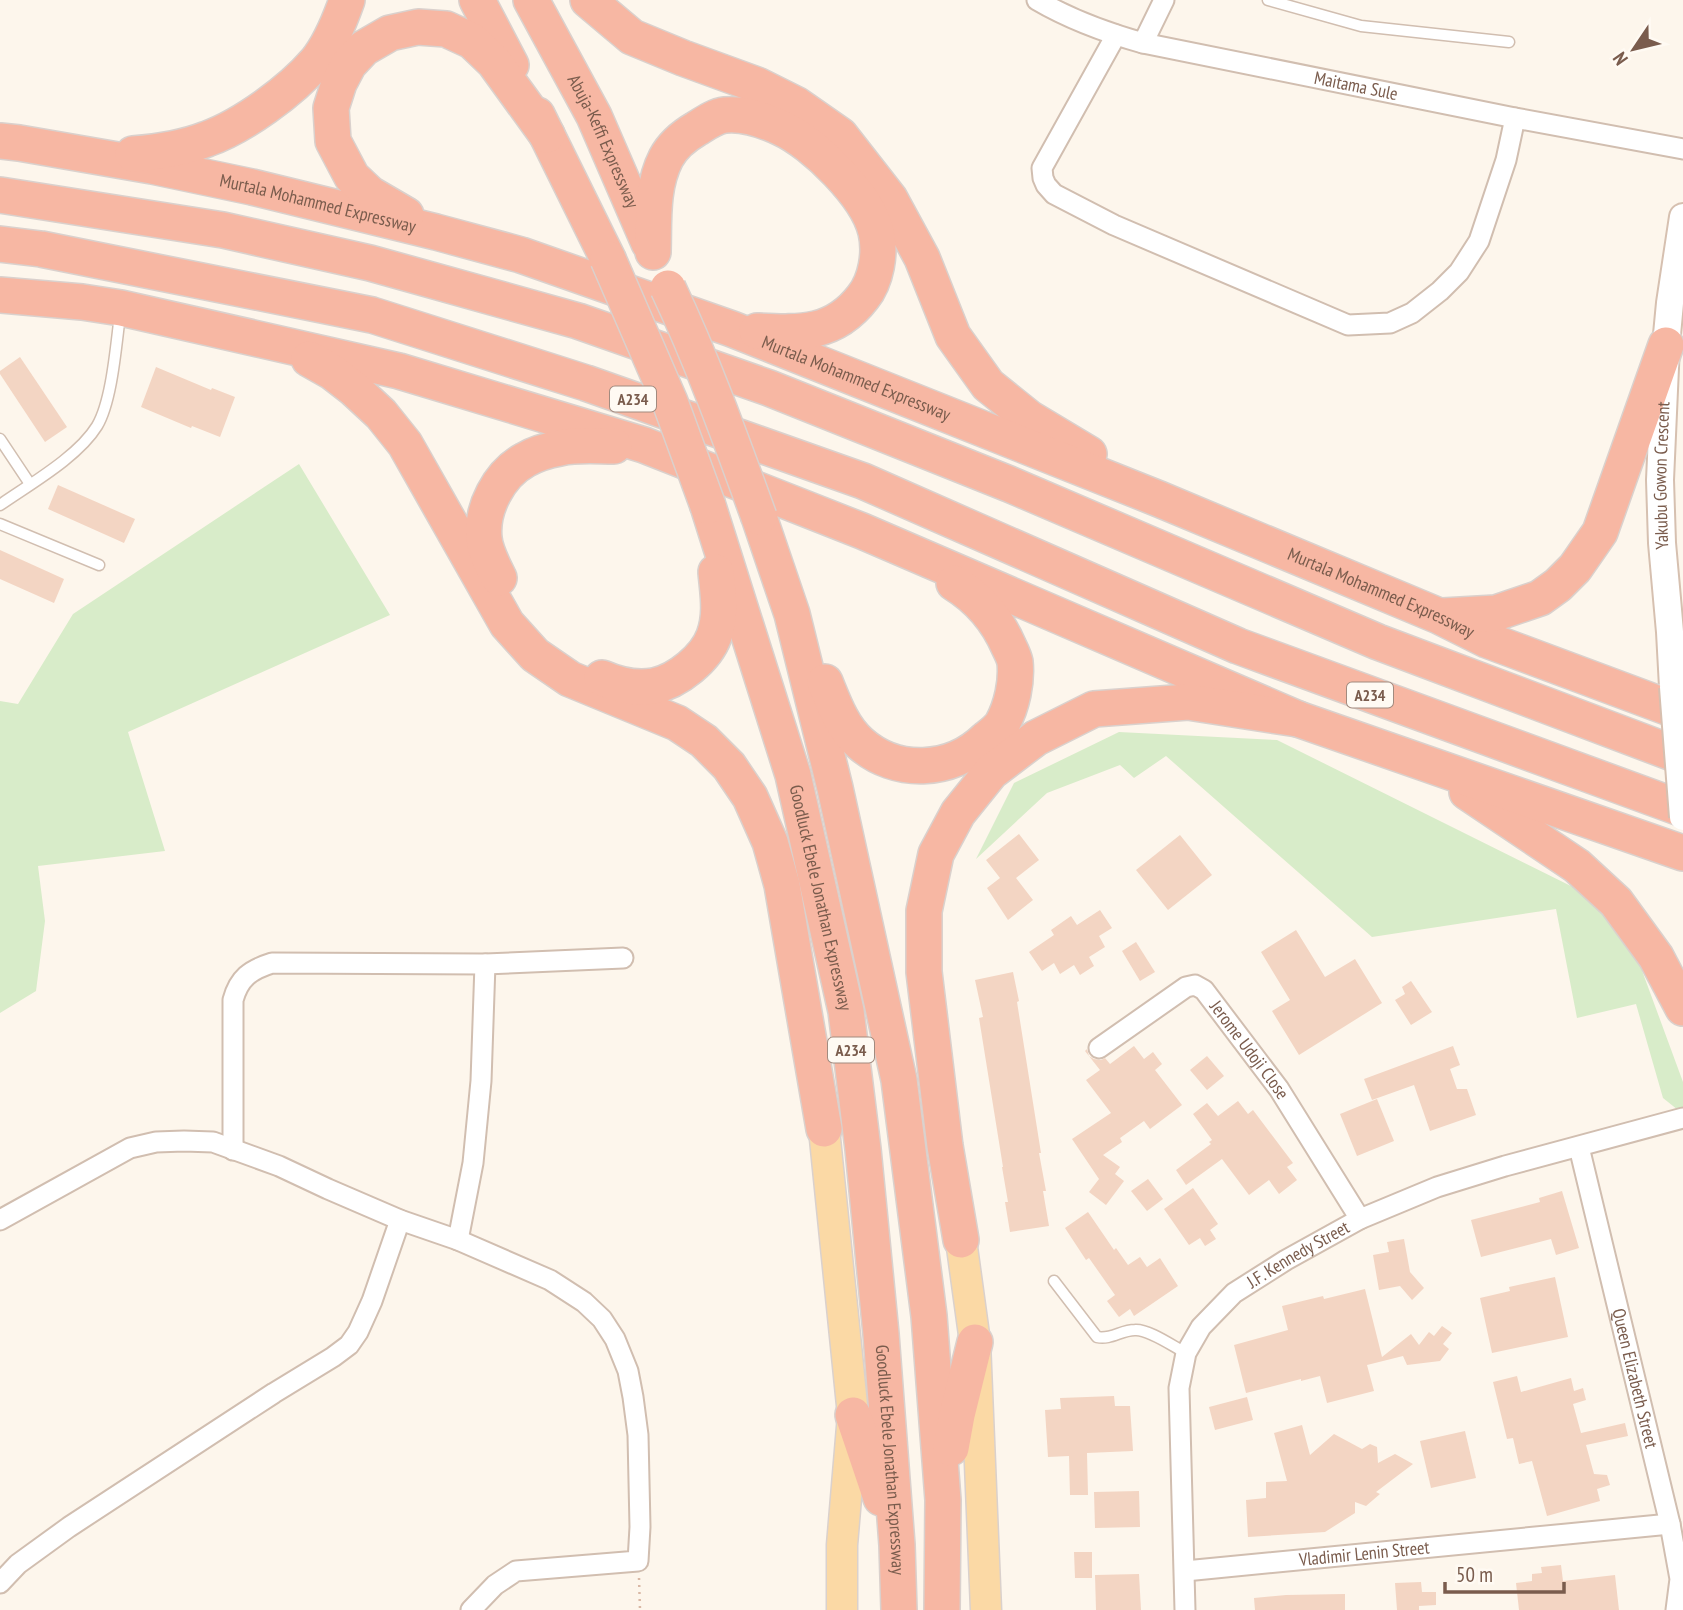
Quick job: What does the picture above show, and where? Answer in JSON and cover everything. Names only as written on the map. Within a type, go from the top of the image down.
[{"type":"highway","points":[[102,157],[158,152],[207,140],[244,122],[282,94],[316,61],[340,21],[347,0]]},
{"type":"highway","name":"A234","points":[[477,0],[547,135]]},
{"type":"highway","name":"Abuja-Keffi Expressway","points":[[531,0],[594,116],[668,288]]},
{"type":"highway","points":[[588,0],[632,37],[757,85],[797,105],[839,135],[890,199],[922,258],[953,336],[988,384],[1029,418],[1160,499]]},
{"type":"highway","points":[[436,232],[370,194],[352,177],[333,141],[331,108],[339,83],[349,64],[364,48],[390,33],[418,27],[446,29],[472,41],[494,62],[547,135]]},
{"type":"highway","points":[[653,253],[655,198],[666,158],[682,137],[723,115],[754,117],[783,129],[813,149],[840,173],[865,205],[877,232],[877,264],[870,288],[857,305],[838,320],[818,329],[793,333],[732,329]]},
{"type":"highway","name":"Goodluck Ebele Jonathan Expressway","points":[[547,135],[608,259],[670,402],[710,513],[793,775],[846,1011],[881,1334],[897,1545],[899,1610]]},
{"type":"highway","name":"Murtala Mohammed Expressway","points":[[0,141],[152,166],[252,187],[522,255],[732,329],[1160,499],[1439,617],[1487,640],[1678,700]]},
{"type":"highway","points":[[152,166],[317,236],[370,263]]},
{"type":"highway","points":[[0,195],[223,230],[370,263],[578,321],[769,388],[1009,484],[1353,632],[1683,757]]},
{"type":"highway","name":"A234","points":[[0,244],[41,249],[372,316],[586,383],[863,481],[1238,646],[1683,809]]},
{"type":"highway","name":"Goodluck Ebele Jonathan Expressway","points":[[668,288],[720,411],[792,614],[835,788],[899,1080],[929,1316],[943,1500],[942,1610]]},
{"type":"highway","points":[[0,295],[121,308],[399,371],[644,445],[862,531],[1298,719],[1683,853]]},
{"type":"highway","points":[[1439,617],[1496,613],[1540,598],[1575,568],[1600,532],[1666,345]]},
{"type":"highway","points":[[288,346],[332,372],[354,389],[381,414],[405,444],[507,624],[535,655],[570,680],[677,723],[704,741],[729,766],[750,797],[770,842],[782,886],[824,1129]]},
{"type":"highway","points":[[442,384],[586,383]]},
{"type":"highway","points":[[644,445],[562,447],[526,459],[509,471],[496,488],[485,520],[484,538],[503,587],[521,617],[542,640],[583,668],[629,687],[655,686],[681,675],[701,657],[714,638],[719,617],[710,513]]},
{"type":"highway","points":[[792,614],[846,727],[859,742],[883,759],[915,767],[947,763],[977,748],[1001,725],[1014,694],[1015,660],[1002,630],[974,597],[956,584],[862,531]]},
{"type":"highway","points":[[1487,640],[1628,736]]},
{"type":"highway","points":[[961,1240],[945,1146],[924,972],[925,911],[936,854],[958,813],[990,772],[1036,738],[1094,709],[1188,702],[1298,719]]},
{"type":"highway","points":[[1426,764],[1577,866],[1616,902],[1656,957],[1683,1008]]},
{"type":"highway","points":[[824,1129],[846,1011]]},
{"type":"highway","points":[[899,1080],[961,1240]]},
{"type":"highway","points":[[943,1500],[957,1415],[975,1342]]},
{"type":"highway","points":[[853,1415],[897,1545]]},
{"type":"main road","name":"Yakubu Gowon Crescent","points":[[1683,217],[1666,345],[1660,480],[1662,543],[1678,700],[1683,817]]},
{"type":"main road","name":"Goodluck Ebele Jonathan Expressway","points":[[824,1129],[853,1415],[842,1545],[842,1610]]},
{"type":"main road","points":[[961,1240],[975,1342],[986,1610]]},
{"type":"street","name":"Maitama Sule","points":[[1037,0],[1065,16],[1143,43],[1683,149]]},
{"type":"street","points":[[1143,43],[1164,0]]},
{"type":"street","points":[[1116,35],[1042,168],[1046,185],[1054,194],[1114,225],[1348,325],[1390,323],[1412,313],[1459,272],[1479,241],[1506,160],[1515,118]]},
{"type":"street","points":[[233,1150],[233,1000],[237,986],[256,968],[272,963],[485,964],[623,958]]},
{"type":"street","points":[[458,1240],[473,1163],[481,1081],[485,964]]},
{"type":"street","name":"Jerome Udoji Close","points":[[1099,1048],[1186,987],[1195,985],[1204,990],[1279,1089],[1360,1219]]},
{"type":"street","name":"J.F. Kennedy Street","points":[[1185,1610],[1179,1388],[1186,1353],[1201,1327],[1234,1293],[1286,1260],[1360,1219],[1437,1187],[1683,1118]]},
{"type":"street","points":[[0,1220],[130,1148],[156,1142],[213,1142],[279,1166],[400,1220],[458,1240],[550,1280],[584,1302],[602,1319],[615,1339],[628,1371],[634,1397],[638,1435],[638,1561],[516,1571],[495,1585],[471,1610]]},
{"type":"street","name":"Queen Elizabeth Street","points":[[1578,1147],[1670,1524],[1680,1579],[1676,1610]]},
{"type":"street","points":[[0,1583],[18,1564],[69,1527],[349,1345],[372,1301],[400,1220]]},
{"type":"street","name":"Vladimir Lenin Street","points":[[1185,1571],[1670,1524]]},
{"type":"lane","points":[[1268,0],[1361,26],[1509,42]]},
{"type":"lane","points":[[0,505],[62,461],[83,443],[97,425],[106,402],[121,308]]},
{"type":"lane","points":[[0,439],[30,484]]},
{"type":"lane","points":[[0,524],[99,565]]},
{"type":"lane","points":[[1054,1281],[1097,1337],[1106,1339],[1134,1330],[1144,1332],[1186,1353]]},
{"type":"path","points":[[638,1561],[640,1610]]},
{"type":"green space","points":[[299,464],[390,615],[128,732],[165,851],[38,866],[45,921],[36,991],[0,1013],[0,701],[18,704],[73,614]]},
{"type":"green space","points":[[1119,732],[1277,740],[1587,894],[1630,938],[1683,1082],[1683,1114],[1663,1098],[1636,1004],[1577,1018],[1556,909],[1372,937],[1166,756],[1134,778],[1120,765],[1047,793],[976,859],[1014,783]]},
{"type":"building","points":[[20,357],[67,427],[45,442],[0,374],[0,371]]},
{"type":"building","points":[[156,367],[235,397],[220,437],[141,407]]},
{"type":"building","points":[[58,485],[135,519],[124,543],[48,509]]},
{"type":"building","points":[[0,550],[64,579],[54,603],[0,579]]},
{"type":"building","points":[[1019,834],[1039,860],[1016,878],[1033,900],[1008,920],[987,888],[1000,878],[986,860]]},
{"type":"building","points":[[1180,835],[1212,875],[1168,910],[1136,870]]},
{"type":"building","points":[[1100,910],[1112,928],[1099,936],[1105,947],[1089,957],[1094,966],[1080,975],[1074,965],[1060,974],[1054,963],[1042,971],[1029,952],[1054,935],[1051,930],[1071,916],[1077,925]]},
{"type":"building","points":[[1296,930],[1325,977],[1355,959],[1382,1003],[1299,1055],[1272,1011],[1290,1000],[1261,952]]},
{"type":"building","points":[[1136,942],[1155,972],[1140,981],[1122,951]]},
{"type":"building","points":[[1013,972],[1041,1153],[1046,1191],[1043,1191],[1049,1226],[1010,1232],[1003,1167],[979,1018],[983,1017],[975,980]]},
{"type":"building","points":[[1411,981],[1432,1012],[1411,1025],[1395,1000],[1405,994],[1402,987]]},
{"type":"building","points":[[1134,1046],[1144,1059],[1153,1052],[1162,1064],[1155,1070],[1182,1105],[1150,1129],[1144,1121],[1120,1138],[1122,1142],[1103,1155],[1120,1167],[1115,1174],[1124,1181],[1106,1205],[1089,1192],[1099,1179],[1072,1139],[1111,1113],[1086,1080],[1100,1070],[1085,1051],[1087,1049],[1089,1056],[1094,1059],[1105,1058],[1110,1064]]},
{"type":"building","points":[[1453,1046],[1460,1065],[1450,1069],[1457,1089],[1467,1089],[1476,1115],[1430,1131],[1414,1085],[1372,1100],[1364,1079]]},
{"type":"building","points":[[1207,1056],[1224,1076],[1207,1090],[1190,1070]]},
{"type":"building","points":[[1377,1099],[1394,1141],[1357,1156],[1340,1114]]},
{"type":"building","points":[[1238,1101],[1248,1114],[1253,1110],[1293,1163],[1287,1167],[1297,1180],[1279,1194],[1269,1180],[1249,1195],[1222,1159],[1186,1185],[1176,1170],[1211,1144],[1209,1142],[1212,1140],[1193,1114],[1207,1103],[1218,1116]]},
{"type":"building","points":[[1148,1179],[1163,1199],[1147,1211],[1131,1191]]},
{"type":"building","points":[[1193,1188],[1218,1224],[1210,1230],[1216,1239],[1205,1246],[1200,1238],[1189,1245],[1164,1209]]},
{"type":"building","points":[[1562,1191],[1579,1248],[1556,1255],[1551,1239],[1481,1257],[1471,1220],[1540,1202],[1539,1198]]},
{"type":"building","points":[[1088,1212],[1114,1250],[1116,1248],[1128,1265],[1140,1257],[1147,1267],[1160,1258],[1178,1286],[1134,1316],[1130,1309],[1119,1317],[1107,1301],[1115,1295],[1089,1258],[1086,1260],[1065,1228]]},
{"type":"building","points":[[1404,1239],[1410,1272],[1424,1288],[1412,1300],[1400,1286],[1379,1290],[1373,1255],[1389,1252],[1387,1242]]},
{"type":"building","points":[[1555,1277],[1568,1337],[1492,1353],[1480,1298],[1510,1291],[1509,1287]]},
{"type":"building","points":[[1365,1289],[1382,1357],[1411,1334],[1419,1345],[1429,1332],[1434,1336],[1442,1326],[1452,1333],[1443,1344],[1449,1349],[1440,1361],[1407,1365],[1403,1356],[1367,1365],[1374,1391],[1327,1403],[1320,1376],[1246,1393],[1234,1345],[1288,1330],[1282,1306]]},
{"type":"building","points":[[1517,1376],[1521,1392],[1571,1378],[1574,1391],[1583,1388],[1586,1400],[1573,1404],[1581,1433],[1625,1423],[1628,1436],[1586,1445],[1594,1474],[1607,1475],[1610,1485],[1597,1489],[1600,1501],[1547,1516],[1532,1461],[1519,1464],[1513,1438],[1507,1439],[1493,1382]]},
{"type":"building","points":[[1114,1396],[1115,1406],[1130,1406],[1133,1451],[1087,1453],[1088,1495],[1070,1495],[1069,1456],[1048,1457],[1045,1410],[1061,1409],[1060,1398]]},
{"type":"building","points":[[1247,1397],[1253,1420],[1215,1430],[1209,1407]]},
{"type":"building","points":[[1302,1425],[1310,1455],[1334,1434],[1362,1449],[1370,1444],[1377,1447],[1378,1463],[1395,1454],[1413,1464],[1376,1492],[1380,1494],[1366,1506],[1355,1502],[1355,1513],[1325,1532],[1248,1537],[1246,1500],[1266,1498],[1266,1482],[1287,1481],[1274,1433]]},
{"type":"building","points":[[1465,1431],[1476,1478],[1431,1488],[1420,1441]]},
{"type":"building","points":[[1139,1491],[1140,1527],[1095,1528],[1094,1492]]},
{"type":"building","points":[[1074,1552],[1092,1552],[1092,1578],[1075,1578]]},
{"type":"building","points":[[1561,1565],[1563,1581],[1615,1575],[1619,1610],[1519,1610],[1516,1583],[1532,1581],[1532,1574],[1542,1573],[1541,1567]]},
{"type":"building","points":[[1139,1574],[1141,1610],[1096,1610],[1095,1575]]},
{"type":"building","points":[[1421,1582],[1422,1592],[1436,1592],[1436,1605],[1419,1606],[1419,1610],[1397,1610],[1395,1583]]},
{"type":"building","points":[[1345,1594],[1345,1610],[1255,1610],[1254,1598]]}]
